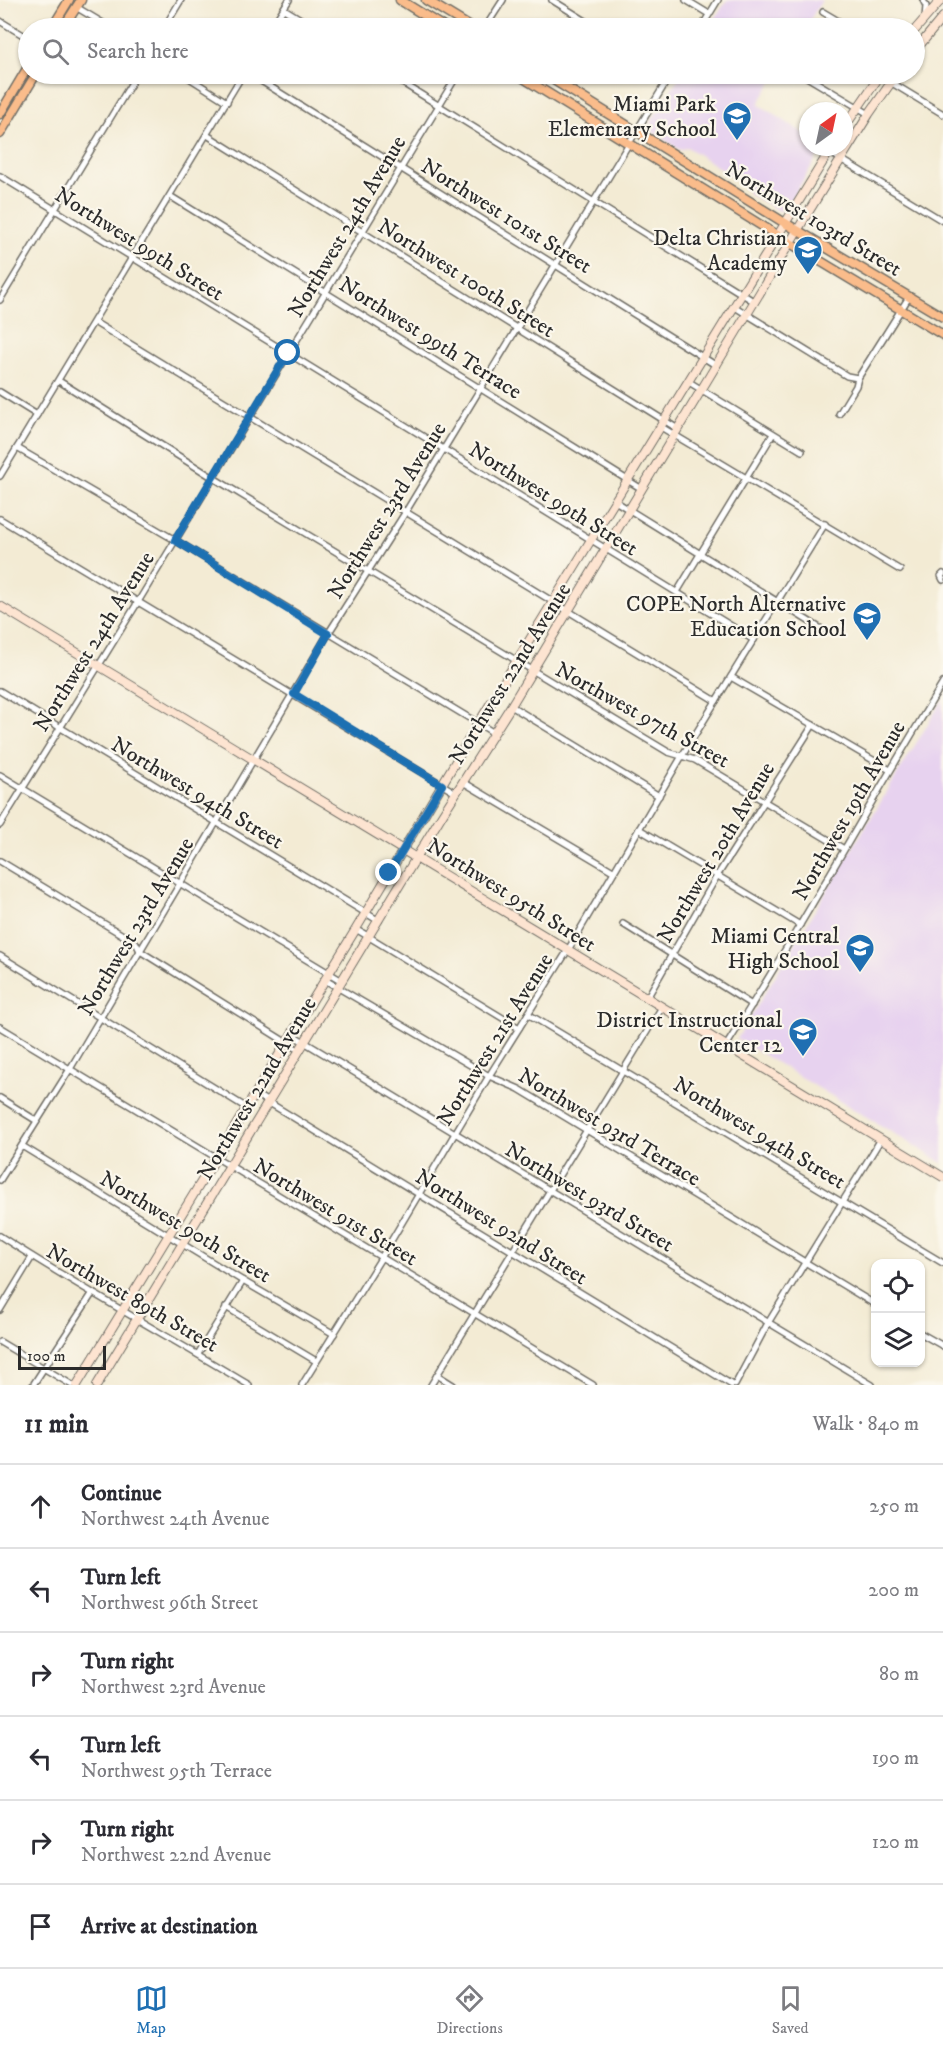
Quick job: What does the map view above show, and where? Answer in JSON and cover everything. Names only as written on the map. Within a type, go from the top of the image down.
[{"type":"main road","points":[[58,18],[69,0]]},
{"type":"main road","points":[[400,0],[430,18]]},
{"type":"main road","points":[[426,0],[456,18]]},
{"type":"main road","points":[[925,19],[941,0]]},
{"type":"main road","points":[[69,18],[78,4]]},
{"type":"main road","points":[[925,40],[942,20]]},
{"type":"main road","points":[[0,114],[18,84]]},
{"type":"main road","points":[[0,134],[30,84]]},
{"type":"main road","name":"Northwest 103rd Street","points":[[533,84],[778,236],[942,332]]},
{"type":"main road","name":"Northwest 103rd Street","points":[[560,84],[785,223],[943,317]]},
{"type":"main road","points":[[853,113],[873,84]]},
{"type":"main road","name":"Northwest 22nd Avenue","points":[[97,1385],[511,706],[840,159],[890,84]]},
{"type":"main road","name":"Northwest 22nd Avenue","points":[[77,1385],[826,156]]},
{"type":"main road","name":"Northwest 95th Street","points":[[0,606],[943,1177]]},
{"type":"street","points":[[170,18],[181,0]]},
{"type":"street","points":[[278,18],[289,0]]},
{"type":"street","points":[[491,18],[503,0]]},
{"type":"street","points":[[552,0],[581,18]]},
{"type":"street","points":[[686,0],[709,14]]},
{"type":"street","points":[[706,18],[718,0]]},
{"type":"street","points":[[923,0],[926,6],[925,19]]},
{"type":"street","points":[[78,4],[97,18]]},
{"type":"street","points":[[284,9],[299,18]]},
{"type":"street","points":[[823,12],[833,18]]},
{"type":"street","points":[[0,21],[18,32]]},
{"type":"street","points":[[0,300],[131,84]]},
{"type":"street","points":[[199,84],[227,102]]},
{"type":"street","points":[[0,476],[237,84]]},
{"type":"street","name":"Northwest 101st Street","points":[[266,84],[717,366]]},
{"type":"street","points":[[404,84],[755,302]]},
{"type":"street","name":"Northwest 24th Avenue","points":[[0,825],[452,84]]},
{"type":"street","name":"Northwest 23rd Avenue","points":[[0,1180],[3,1169],[22,1146],[69,1070],[328,634],[405,513],[664,84]]},
{"type":"street","points":[[819,84],[868,114]]},
{"type":"street","points":[[894,84],[943,114]]},
{"type":"street","name":"Northwest 100th Street","points":[[207,135],[517,328],[747,478],[900,570]]},
{"type":"street","points":[[837,156],[943,221]]},
{"type":"street","name":"Northwest 99th Street","points":[[0,176],[754,640]]},
{"type":"street","name":"Northwest 99th Terrace","points":[[170,196],[642,489]]},
{"type":"street","points":[[839,414],[856,386],[858,378],[909,297]]},
{"type":"street","points":[[735,307],[847,376],[858,378]]},
{"type":"street","points":[[94,322],[248,418],[716,701]]},
{"type":"street","name":"Northwest 97th Street","points":[[58,381],[212,477],[668,752],[695,760],[844,849]]},
{"type":"street","points":[[689,382],[802,451]]},
{"type":"street","points":[[0,392],[37,415]]},
{"type":"street","points":[[677,592],[773,434]]},
{"type":"street","points":[[17,448],[175,540],[494,733]]},
{"type":"street","points":[[615,501],[824,630]]},
{"type":"street","points":[[0,519],[456,793]]},
{"type":"street","name":"Northwest 21st Avenue","points":[[302,1385],[825,524]]},
{"type":"street","points":[[943,574],[943,580]]},
{"type":"street","points":[[731,677],[890,770]]},
{"type":"street","name":"Northwest 19th Avenue","points":[[726,1046],[943,683]]},
{"type":"street","name":"Northwest 94th Street","points":[[0,691],[379,921]]},
{"type":"street","points":[[511,706],[659,796]]},
{"type":"street","name":"Northwest 20th Avenue","points":[[647,998],[717,876],[813,725]]},
{"type":"street","name":"Northwest 93rd Terrace","points":[[0,775],[180,882],[489,1076],[519,1089],[871,1302]]},
{"type":"street","points":[[463,782],[613,871]]},
{"type":"street","points":[[639,829],[800,925]]},
{"type":"street","points":[[0,861],[136,943],[140,951],[300,1051]]},
{"type":"street","points":[[623,924],[752,1005]]},
{"type":"street","points":[[356,929],[519,1028]]},
{"type":"street","points":[[0,957],[247,1108]]},
{"type":"street","points":[[431,1385],[662,1007]]},
{"type":"street","name":"Northwest 94th Street","points":[[528,1014],[943,1263]]},
{"type":"street","name":"Northwest 91st Street","points":[[0,1027],[593,1385]]},
{"type":"street","name":"Northwest 93rd Street","points":[[291,1034],[872,1385]]},
{"type":"street","name":"Northwest 92nd Street","points":[[255,1094],[419,1193],[512,1253],[734,1385]]},
{"type":"street","points":[[0,1098],[37,1121]]},
{"type":"street","points":[[734,1385],[768,1323],[881,1139]]},
{"type":"street","name":"Northwest 90th Street","points":[[22,1146],[334,1334]]},
{"type":"street","name":"Northwest 89th Street","points":[[0,1236],[92,1294],[138,1318],[249,1385]]},
{"type":"street","points":[[0,1310],[32,1257]]},
{"type":"street","points":[[198,1354],[243,1281]]},
{"type":"street","points":[[33,1385],[92,1294]]},
{"type":"street","points":[[226,1307],[316,1361]]},
{"type":"street","points":[[925,1335],[943,1346]]},
{"type":"street","points":[[0,1342],[72,1385]]},
{"type":"street","points":[[437,1375],[453,1385]]},
{"type":"shaded area","name":"Miami Park Elementary School","points":[[727,0],[822,0],[811,18],[715,18]]},
{"type":"shaded area","name":"Miami Park Elementary School","points":[[675,84],[771,84],[758,104],[799,130],[799,156],[818,156],[786,209],[779,211],[748,193],[747,186],[687,147],[680,150],[651,131],[650,123]]},
{"type":"shaded area","name":"Miami Central High School","points":[[943,699],[943,1163],[737,1039]]},
{"type":"place","name":"Miami Park Elementary School","points":[[737,142]]},
{"type":"place","name":"Delta Christian Academy","points":[[808,276]]},
{"type":"place","name":"COPE North Alternative Education School","points":[[867,642]]},
{"type":"place","name":"Miami Central High School","points":[[860,974]]},
{"type":"place","name":"District Instructional Center 12","points":[[803,1058]]},
{"type":"route","points":[[288,353],[175,540],[328,634],[294,694],[442,785],[389,873]]}]
